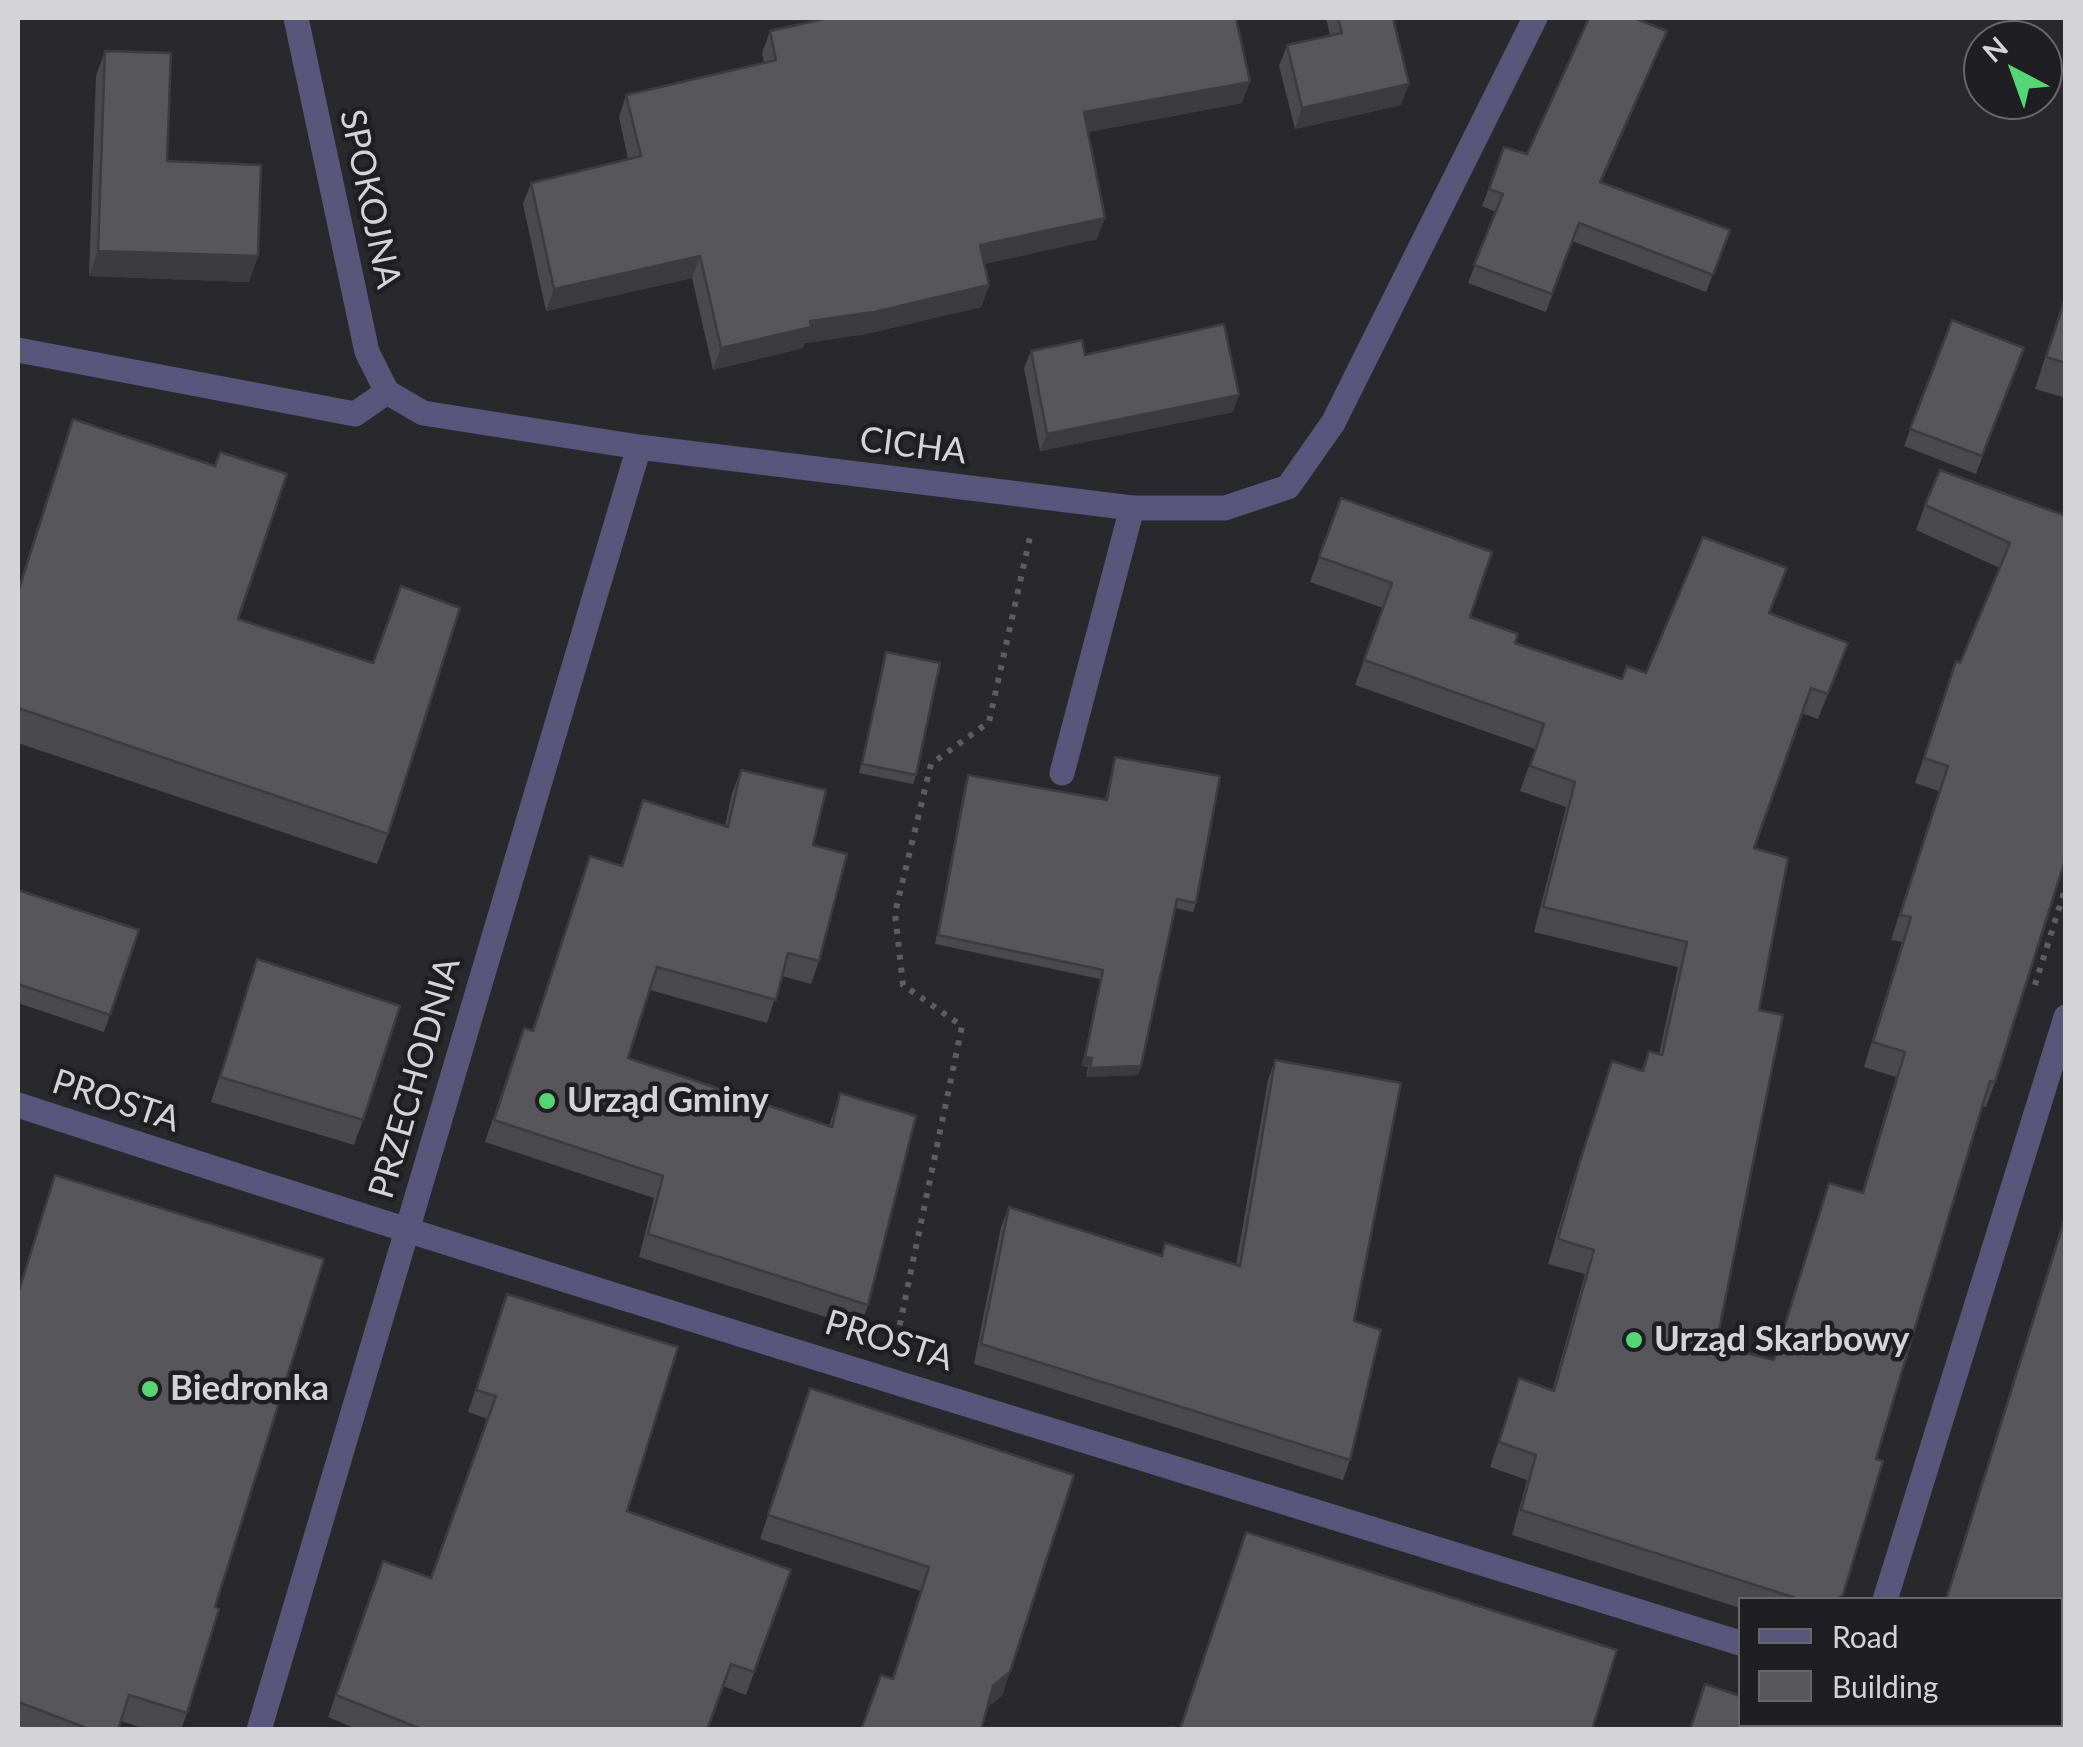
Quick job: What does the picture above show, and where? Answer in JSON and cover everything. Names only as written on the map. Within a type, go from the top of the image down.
[{"type":"street","name":"SPOKOJNA","points":[[296,18],[367,352],[387,392]]},
{"type":"street","name":"CICHA","points":[[387,392],[423,412],[639,447],[1132,508],[1225,508],[1288,487],[1333,423],[1535,18]]},
{"type":"street","points":[[18,350],[355,414],[387,392]]},
{"type":"street","name":"PRZECHODNIA","points":[[258,1730],[639,447]]},
{"type":"street","points":[[1062,773],[1132,508]]},
{"type":"street","points":[[1886,1597],[2066,1017]]},
{"type":"street","name":"PROSTA","points":[[18,1106],[406,1232],[889,1377],[1738,1642]]},
{"type":"path","points":[[889,1377],[962,1026],[903,985],[895,913],[931,764],[989,722],[1038,496]]},
{"type":"building","points":[[828,18],[1236,18],[1250,82],[1084,112],[1105,218],[980,245],[989,285],[874,312],[810,321],[811,327],[721,348],[700,256],[554,289],[531,183],[641,156],[626,95],[776,60],[770,31]]},
{"type":"building","points":[[1338,18],[1393,18],[1409,84],[1302,108],[1287,45],[1342,33]]},
{"type":"building","points":[[1589,18],[1634,18],[1667,31],[1600,182],[1730,230],[1713,275],[1579,223],[1552,294],[1474,265],[1503,194],[1489,189],[1504,147],[1527,154]]},
{"type":"building","points":[[105,51],[171,53],[167,161],[261,165],[258,256],[98,251]]},
{"type":"building","points":[[2066,296],[2066,363],[2046,357]]},
{"type":"building","points":[[1952,320],[2024,348],[1982,456],[1910,429]]},
{"type":"building","points":[[1224,324],[1239,395],[1047,434],[1031,351],[1082,340],[1085,355]]},
{"type":"building","points":[[73,419],[215,466],[220,452],[287,474],[238,619],[373,663],[401,586],[460,608],[388,834],[18,708],[18,592]]},
{"type":"building","points":[[1940,470],[2066,516],[2066,857],[1995,1082],[1990,1081],[1917,1321],[1876,1459],[1883,1461],[1843,1595],[1793,1597],[1521,1510],[1536,1455],[1499,1442],[1519,1378],[1554,1391],[1594,1250],[1558,1239],[1579,1164],[1612,1061],[1643,1071],[1649,1051],[1662,1055],[1687,942],[1543,907],[1575,782],[1530,766],[1544,724],[1364,660],[1392,583],[1319,557],[1341,498],[1492,552],[1470,617],[1518,634],[1515,643],[1622,679],[1627,666],[1646,673],[1703,537],[1787,568],[1769,613],[1848,643],[1828,694],[1811,688],[1754,848],[1788,858],[1759,1010],[1783,1015],[1716,1345],[1774,1360],[1829,1183],[1863,1193],[1905,1052],[1873,1042],[1911,917],[1900,915],[1948,766],[1924,758],[1956,661],[1960,663],[2010,543],[1925,505]]},
{"type":"building","points":[[886,652],[940,663],[916,775],[862,764]]},
{"type":"building","points":[[1115,757],[1220,776],[1196,903],[1177,899],[1141,1066],[1090,1068],[1092,1058],[1085,1057],[1103,970],[938,935],[968,775],[1107,800]]},
{"type":"building","points":[[741,770],[826,790],[813,845],[847,854],[819,961],[788,953],[776,1000],[657,967],[628,1058],[832,1127],[840,1093],[916,1116],[868,1305],[648,1234],[663,1176],[494,1120],[524,1028],[533,1031],[590,856],[622,866],[643,800],[728,827]]},
{"type":"building","points":[[18,890],[139,930],[110,1015],[18,984]]},
{"type":"building","points":[[257,959],[400,1006],[363,1120],[220,1077]]},
{"type":"building","points":[[1275,1060],[1401,1083],[1354,1321],[1381,1330],[1350,1460],[981,1344],[1009,1207],[1162,1256],[1165,1243],[1240,1266]]},
{"type":"building","name":"Biedronka","points":[[55,1175],[324,1259],[215,1607],[219,1609],[187,1713],[129,1695],[118,1730],[92,1730],[18,1702],[18,1294]]},
{"type":"building","points":[[2066,1215],[2066,1683],[2063,1597],[1947,1597]]},
{"type":"building","points":[[507,1294],[678,1347],[627,1511],[791,1570],[754,1672],[731,1664],[707,1730],[424,1730],[336,1695],[383,1561],[431,1578],[496,1396],[476,1390]]},
{"type":"building","points":[[810,1388],[1074,1475],[1010,1672],[993,1686],[981,1730],[861,1730],[881,1675],[893,1679],[929,1567],[768,1515]]},
{"type":"building","points":[[1246,1532],[1617,1650],[1592,1730],[1170,1730],[1180,1729]]},
{"type":"building","points":[[1705,1684],[1738,1695],[1738,1727],[1802,1727],[1801,1730],[1690,1730]]},
{"type":"place","name":"Urząd Gminy","points":[[547,1101]]},
{"type":"place","name":"Urząd Skarbowy","points":[[1634,1340]]},
{"type":"place","name":"Biedronka","points":[[150,1389]]}]
